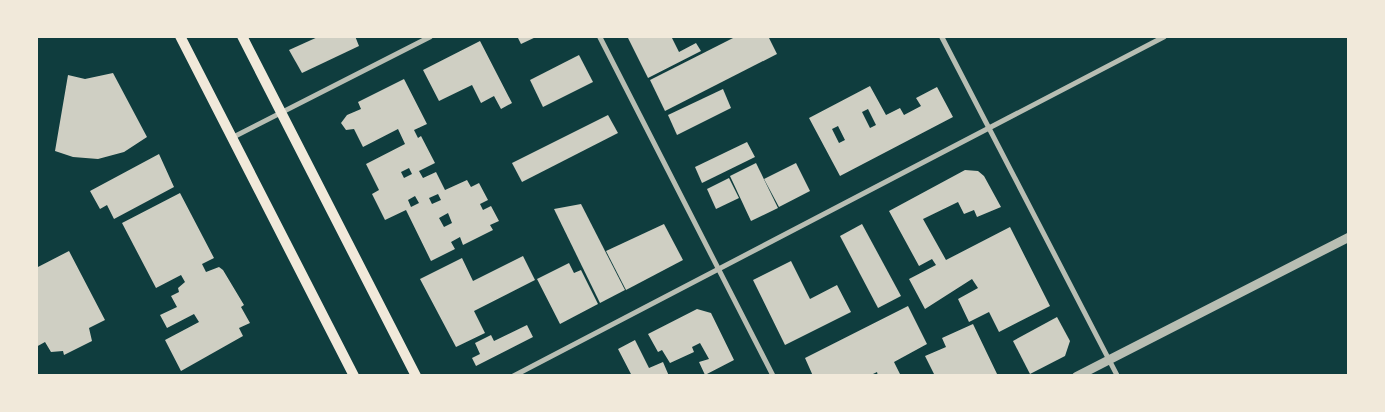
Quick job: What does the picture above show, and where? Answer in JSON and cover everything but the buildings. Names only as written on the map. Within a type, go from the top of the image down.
[{"type":"main road","points":[[180,36],[354,376]]},
{"type":"main road","points":[[242,36],[416,376]]},
{"type":"street","points":[[232,138],[430,36]]},
{"type":"street","points":[[599,36],[773,376]]},
{"type":"street","points":[[941,36],[1117,376]]},
{"type":"street","points":[[512,376],[1164,36]]},
{"type":"street","points":[[1076,376],[1349,236]]}]
